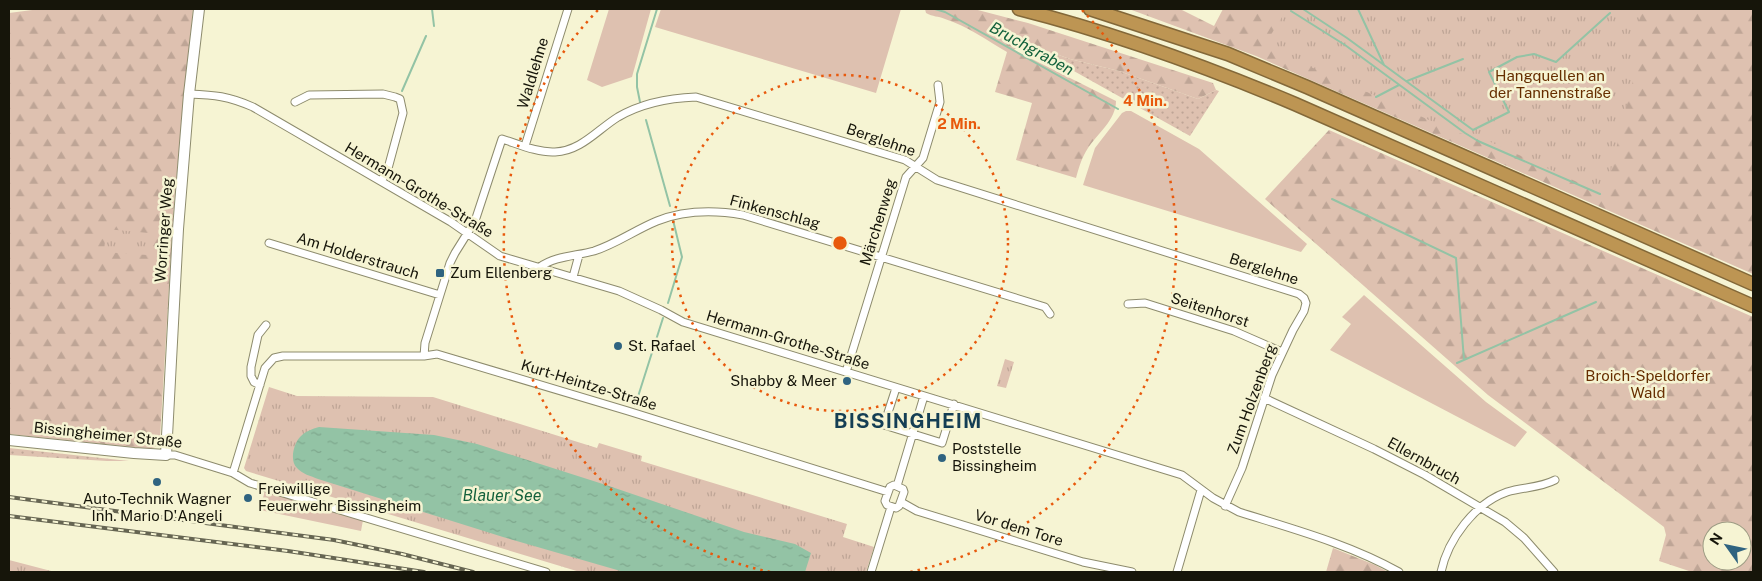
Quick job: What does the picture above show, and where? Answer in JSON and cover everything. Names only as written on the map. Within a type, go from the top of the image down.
[{"type":"highway","points":[[1019,9],[1049,16],[1220,72],[1753,306]]},
{"type":"highway","points":[[1090,9],[1228,54],[1753,284]]},
{"type":"street","name":"Worringer Weg","points":[[166,455],[178,229],[189,94],[199,9]]},
{"type":"street","name":"Waldlehne","points":[[525,146],[568,9]]},
{"type":"street","name":"Märchenweg","points":[[846,372],[906,177],[923,158],[940,102],[938,85]]},
{"type":"street","name":"Hermann-Grothe-Straße","points":[[189,94],[220,95],[239,101],[451,222],[500,256],[618,291],[683,322],[1182,475],[1225,506],[1334,542],[1378,560],[1399,572]]},
{"type":"street","points":[[295,102],[309,95],[383,94],[400,99],[403,113],[387,172],[381,181]]},
{"type":"street","name":"Berglehne","points":[[467,234],[476,221],[502,139],[553,152],[564,151],[582,144],[618,117],[643,106],[675,98],[696,97],[905,160],[937,180],[1299,294],[1306,303]]},
{"type":"street","name":"Finkenschlag","points":[[540,267],[548,261],[596,250],[672,216],[718,211],[743,215],[881,256],[1044,308],[1050,314]]},
{"type":"street","points":[[424,356],[425,342],[440,295],[455,253],[467,234]]},
{"type":"street","name":"Am Holderstrauch","points":[[269,243],[440,295]]},
{"type":"street","points":[[573,277],[579,255]]},
{"type":"street","name":"Seitenhorst","points":[[1128,304],[1145,303],[1234,331],[1282,352]]},
{"type":"street","name":"Zum Holzenberg","points":[[1225,506],[1242,468],[1264,398],[1282,352],[1304,311],[1306,303]]},
{"type":"street","points":[[233,473],[260,385],[254,382],[250,376],[258,335],[266,325]]},
{"type":"street","name":"Kurt-Heintze-Straße","points":[[260,385],[265,368],[274,358],[283,356],[424,356],[438,354],[888,492]]},
{"type":"street","points":[[896,388],[884,425],[942,443],[954,404]]},
{"type":"street","points":[[897,486],[924,396]]},
{"type":"street","name":"Ellernbruch","points":[[1264,398],[1425,475],[1505,522],[1524,538],[1554,572]]},
{"type":"street","name":"Bissingheimer Straße","points":[[9,440],[134,453],[175,455],[233,473],[250,483],[546,572]]},
{"type":"street","points":[[1441,572],[1445,558],[1458,533],[1480,509],[1507,492],[1555,480]]},
{"type":"street","points":[[897,486],[903,489],[904,492],[899,506],[896,508],[887,505],[885,502],[890,487],[897,486]]},
{"type":"street","points":[[1177,572],[1202,490]]},
{"type":"street","name":"Vor dem Tore","points":[[901,502],[917,511],[1083,562],[1132,572]]},
{"type":"street","points":[[871,572],[891,507]]},
{"type":"green space","points":[[40,9],[193,9],[174,202],[160,438],[155,447],[150,449],[9,434],[9,13]]},
{"type":"green space","points":[[609,9],[651,9],[632,77],[602,87],[587,80]]},
{"type":"green space","points":[[661,9],[901,9],[876,93],[655,27]]},
{"type":"green space","points":[[925,9],[974,9],[1028,23],[1213,83],[1216,90],[1198,99],[1119,71],[1070,59],[1022,42],[1014,50],[1116,101],[1110,120],[1084,155],[1076,178],[1016,160],[1032,103],[995,92],[1007,52],[961,26],[926,13]]},
{"type":"green space","points":[[1129,9],[1180,9],[1214,26],[1223,9],[1753,9],[1753,274],[1256,56]]},
{"type":"green space","name":"Hangquellen an der Tannenstraße","points":[[1287,9],[1643,9],[1637,26],[1637,63],[1607,186],[1588,187],[1482,138],[1458,133],[1264,46]]},
{"type":"green space","points":[[1022,42],[1070,59],[1119,71],[1198,99],[1216,90],[1219,91],[1190,136]]},
{"type":"green space","points":[[1131,111],[1199,149],[1307,244],[1301,252],[1083,185],[1095,148],[1122,113]]},
{"type":"green space","name":"Broich-Speldorfer Wald","points":[[1329,130],[1753,317],[1753,572],[1692,572],[1659,561],[1666,535],[1664,527],[1488,395],[1265,199]]},
{"type":"green space","points":[[106,229],[149,233],[147,255],[104,252]]},
{"type":"green space","points":[[1364,295],[1486,402],[1527,432],[1515,447],[1330,350],[1351,324],[1342,317]]},
{"type":"green space","points":[[1005,359],[1014,362],[1006,388],[997,386]]},
{"type":"green space","points":[[269,387],[297,396],[433,397],[597,448],[599,443],[642,456],[641,461],[847,524],[843,537],[874,547],[866,572],[580,572],[246,471],[244,468]]},
{"type":"green space","points":[[9,448],[129,461],[9,455]]},
{"type":"green space","points":[[265,490],[363,520],[361,531],[260,510]]},
{"type":"green space","points":[[1333,548],[1375,565],[1388,572],[1326,572]]},
{"type":"green space","points":[[9,560],[55,572],[9,572]]},
{"type":"water","name":"Blauer See","points":[[319,427],[434,435],[477,444],[744,532],[795,544],[811,553],[805,572],[624,572],[503,537],[304,473],[299,470],[293,461],[295,447],[298,439],[303,434]]},
{"type":"waterway","points":[[432,9],[434,26]]},
{"type":"waterway","points":[[640,102],[637,74],[657,9]]},
{"type":"waterway","name":"Bruchgraben","points":[[935,9],[945,12],[1118,109]]},
{"type":"waterway","points":[[1303,9],[1347,38],[1473,130],[1509,112],[1489,72],[1517,57],[1534,54],[1556,62],[1610,13]]},
{"type":"waterway","points":[[1358,9],[1384,65]]},
{"type":"waterway","points":[[1291,11],[1345,45],[1478,141],[1600,194]]},
{"type":"waterway","points":[[402,91],[426,36]]},
{"type":"waterway","points":[[1407,81],[1463,59]]},
{"type":"waterway","points":[[1376,97],[1399,85]]},
{"type":"waterway","points":[[646,120],[670,206]]},
{"type":"waterway","points":[[1332,199],[1456,258],[1464,360]]},
{"type":"waterway","points":[[668,303],[682,257],[673,220]]},
{"type":"waterway","points":[[1457,363],[1596,302]]},
{"type":"waterway","points":[[635,406],[663,318]]},
{"type":"railway","points":[[9,497],[334,540],[402,554],[473,572]]},
{"type":"railway","points":[[9,516],[288,551],[424,572]]},
{"type":"place","name":"Zum Ellenberg","points":[[440,273]]},
{"type":"place","name":"St. Rafael","points":[[618,346]]},
{"type":"place","name":"Shabby & Meer","points":[[847,381]]},
{"type":"place","name":"Poststelle Bissingheim","points":[[942,458]]},
{"type":"place","name":"Auto-Technik Wagner Inh. Mario D'Angeli","points":[[157,482]]},
{"type":"place","name":"Freiwillige Feuerwehr Bissingheim","points":[[248,498]]},
{"type":"district","name":"BISSINGHEIM","points":[[908,421]]}]
